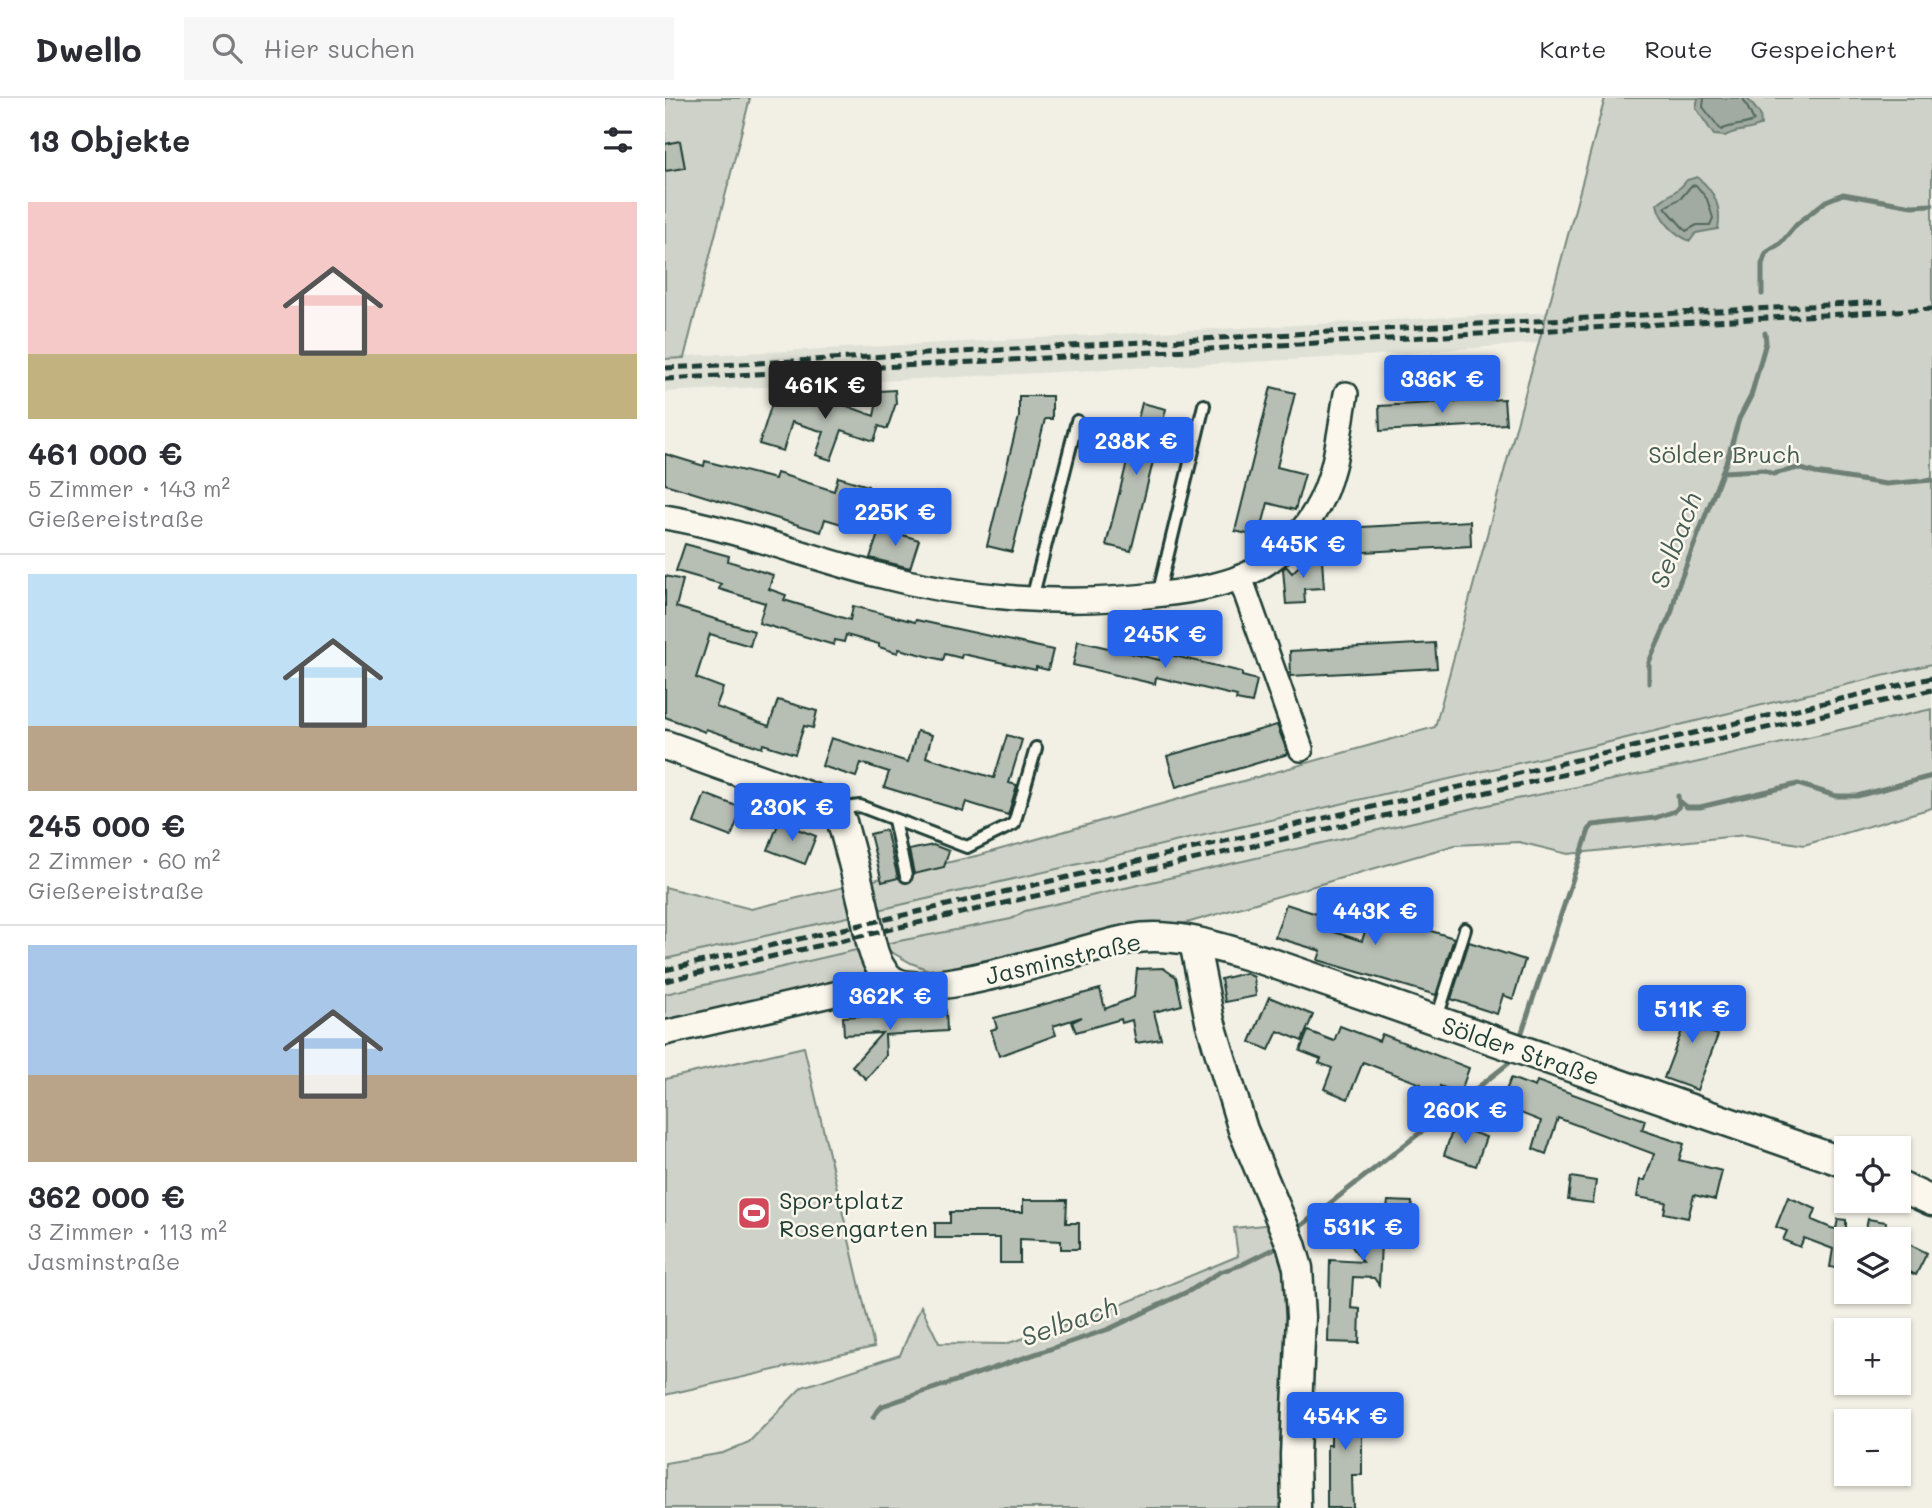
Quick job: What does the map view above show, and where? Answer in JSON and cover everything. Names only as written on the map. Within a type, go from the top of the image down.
[{"type":"street","points":[[665,517],[888,578],[937,588],[1032,599],[1114,600],[1201,589],[1240,577],[1288,546],[1317,509],[1331,476],[1346,394]]},
{"type":"street","points":[[1240,577],[1301,749]]},
{"type":"street","points":[[665,745],[821,801],[835,809],[842,822],[876,960],[891,981]]},
{"type":"street","name":"Jasminstraße","points":[[665,1033],[891,981],[903,986],[918,987],[948,984],[1133,938],[1161,937],[1194,943]]},
{"type":"street","points":[[1194,943],[1210,1021],[1243,1130],[1291,1244],[1298,1269],[1301,1317],[1294,1455],[1296,1508]]},
{"type":"street","name":"Sölder Straße","points":[[1194,943],[1266,961],[1702,1108],[1834,1158]]},
{"type":"street","points":[[1911,1191],[1932,1201]]},
{"type":"lane","points":[[1158,595],[1204,405]]},
{"type":"lane","points":[[1032,599],[1077,421]]},
{"type":"lane","points":[[835,809],[860,807],[967,847],[1014,824],[1036,748]]},
{"type":"lane","points":[[894,820],[906,876]]},
{"type":"lane","points":[[1436,1020],[1465,929]]},
{"type":"shaded area","points":[[1551,312],[1541,343],[1366,356],[665,392],[665,357]]},
{"type":"shaded area","points":[[1932,664],[1932,709],[1681,766],[1492,804],[1026,911],[1011,919],[879,945],[872,912],[1593,746]]},
{"type":"shaded area","points":[[858,915],[865,948],[665,994],[665,959]]},
{"type":"green space","points":[[665,98],[750,98],[684,358],[665,359]]},
{"type":"green space","name":"Sölder Bruch","points":[[1605,98],[1932,98],[1932,664],[1593,746],[665,959],[665,887],[751,909],[980,855],[1435,727]]},
{"type":"green space","points":[[1932,709],[1932,808],[1804,845],[1746,835],[1568,854],[1519,842],[1455,845],[1190,922],[936,973],[879,945],[1011,919],[1025,911],[1492,804],[1681,766]]},
{"type":"green space","points":[[865,948],[867,972],[859,981],[665,1029],[665,994]]},
{"type":"green space","name":"Sportplatz Rosengarten","points":[[804,1047],[874,1347],[665,1395],[665,1079]]},
{"type":"green space","points":[[1274,1224],[1293,1284],[1286,1508],[665,1508],[665,1463],[723,1453],[749,1442],[802,1387],[900,1355],[921,1306],[939,1343],[1005,1344],[1084,1320],[1238,1256],[1234,1228]]},
{"type":"water","points":[[1698,98],[1747,98],[1760,114],[1761,125],[1725,136],[1714,135],[1696,108]]},
{"type":"water","points":[[1697,177],[1715,200],[1719,221],[1718,229],[1696,233],[1690,241],[1669,226],[1661,216],[1657,204],[1687,180]]},
{"type":"building","points":[[680,141],[685,168],[665,171],[665,144]]},
{"type":"building","points":[[1271,387],[1295,393],[1277,467],[1305,474],[1295,510],[1268,503],[1259,537],[1235,531]]},
{"type":"building","points":[[895,390],[896,403],[887,429],[879,426],[874,441],[842,430],[831,460],[816,455],[824,432],[792,422],[783,451],[759,444],[775,394],[783,397],[784,394],[832,409],[834,401],[874,416],[879,391]]},
{"type":"building","points":[[1019,396],[1052,396],[1052,419],[1045,419],[1012,552],[987,546],[1019,417]]},
{"type":"building","points":[[1504,399],[1506,424],[1380,431],[1379,406]]},
{"type":"building","points":[[1142,403],[1166,409],[1131,551],[1106,545]]},
{"type":"building","points":[[665,454],[704,466],[705,461],[775,479],[777,473],[834,491],[838,477],[868,486],[855,528],[825,519],[821,532],[665,484]]},
{"type":"building","points":[[1470,521],[1471,546],[1346,553],[1344,528]]},
{"type":"building","points":[[880,528],[919,540],[910,568],[870,558]]},
{"type":"building","points":[[685,544],[729,556],[728,561],[773,575],[769,589],[786,595],[784,600],[850,620],[853,606],[915,622],[916,620],[1053,650],[1048,670],[1036,667],[1036,670],[962,654],[961,658],[945,654],[943,660],[899,649],[898,653],[879,647],[879,644],[846,635],[844,642],[835,640],[834,645],[759,623],[765,603],[719,589],[721,584],[676,571]]},
{"type":"building","points":[[1309,556],[1312,560],[1322,560],[1324,588],[1304,589],[1305,603],[1286,604],[1283,569],[1286,566],[1292,573]]},
{"type":"building","points":[[665,576],[683,580],[676,607],[754,631],[750,646],[710,634],[696,678],[723,688],[716,707],[769,726],[778,700],[817,711],[813,728],[804,726],[795,754],[763,744],[762,748],[706,729],[705,732],[665,717]]},
{"type":"building","points":[[1078,641],[1160,660],[1162,653],[1242,672],[1242,676],[1257,680],[1252,703],[1236,700],[1237,696],[1156,677],[1155,684],[1073,665]]},
{"type":"building","points":[[1435,643],[1437,668],[1291,676],[1290,651]]},
{"type":"building","points":[[1277,725],[1288,754],[1176,787],[1167,756]]},
{"type":"building","points":[[917,731],[932,735],[926,757],[994,778],[1007,735],[1022,740],[1009,783],[1017,785],[1008,815],[966,802],[963,811],[884,787],[889,772],[861,763],[856,777],[822,766],[831,738],[908,762]]},
{"type":"building","points":[[705,794],[742,808],[731,837],[694,823]]},
{"type":"building","points":[[779,822],[816,836],[805,864],[768,850]]},
{"type":"building","points":[[886,830],[898,878],[882,882],[870,834]]},
{"type":"building","points":[[933,845],[949,851],[944,867],[914,874],[909,850]]},
{"type":"building","points":[[1374,903],[1398,910],[1395,920],[1454,938],[1436,995],[1318,960],[1321,951],[1275,937],[1286,904],[1326,917],[1322,928],[1362,941]]},
{"type":"building","points":[[1469,942],[1525,960],[1513,999],[1503,995],[1497,1014],[1451,999]]},
{"type":"building","points":[[1163,968],[1176,977],[1182,1005],[1154,1012],[1161,1039],[1136,1043],[1132,1020],[1122,1023],[1121,1019],[1076,1032],[1072,1022],[1082,1017],[1053,1026],[1056,1035],[999,1056],[991,1030],[997,1028],[994,1018],[1100,989],[1105,1009],[1134,997],[1137,969]]},
{"type":"building","points":[[1245,973],[1254,977],[1256,996],[1225,1002],[1221,979]]},
{"type":"building","points":[[1687,994],[1710,1001],[1701,1029],[1718,1035],[1697,1090],[1664,1078],[1686,1020],[1679,1017]]},
{"type":"building","points":[[1269,997],[1313,1015],[1302,1041],[1278,1031],[1269,1050],[1250,1042]]},
{"type":"building","points":[[946,1010],[947,1031],[885,1035],[886,1056],[866,1079],[852,1066],[882,1033],[844,1035],[843,1017]]},
{"type":"building","points":[[1340,1026],[1379,1041],[1382,1034],[1469,1068],[1460,1094],[1440,1086],[1440,1104],[1421,1105],[1421,1084],[1363,1062],[1348,1099],[1324,1089],[1332,1068],[1319,1063],[1321,1059],[1300,1051],[1308,1031],[1334,1041]]},
{"type":"building","points":[[1511,1078],[1535,1087],[1537,1081],[1645,1120],[1642,1130],[1684,1144],[1679,1160],[1722,1171],[1715,1200],[1694,1195],[1688,1218],[1664,1213],[1666,1202],[1637,1197],[1640,1180],[1645,1180],[1654,1154],[1558,1118],[1546,1154],[1533,1149],[1541,1121],[1500,1105]]},
{"type":"building","points":[[1454,1126],[1486,1137],[1476,1166],[1444,1155]]},
{"type":"building","points":[[1571,1177],[1596,1181],[1593,1203],[1568,1200]]},
{"type":"building","points":[[1788,1197],[1816,1209],[1812,1220],[1834,1229],[1834,1268],[1830,1267],[1833,1249],[1804,1238],[1800,1247],[1783,1240],[1787,1231],[1776,1227]]},
{"type":"building","points":[[1023,1200],[1067,1200],[1066,1223],[1079,1223],[1079,1249],[1061,1249],[1061,1241],[1020,1239],[1020,1263],[1000,1263],[1000,1238],[935,1238],[935,1223],[950,1223],[950,1212],[1023,1212]]},
{"type":"building","points":[[1388,1201],[1412,1202],[1410,1242],[1381,1243],[1379,1285],[1374,1278],[1353,1277],[1351,1308],[1360,1309],[1359,1343],[1328,1342],[1330,1260],[1363,1262],[1341,1231],[1342,1223],[1354,1214],[1364,1214],[1364,1209],[1387,1209]]},
{"type":"building","points":[[1838,1219],[1846,1220],[1846,1227],[1836,1227]]},
{"type":"building","points":[[1868,1219],[1886,1222],[1885,1227],[1866,1227]]},
{"type":"building","points":[[1911,1245],[1927,1253],[1916,1275],[1911,1273]]},
{"type":"building","points":[[1331,1402],[1368,1403],[1367,1428],[1362,1428],[1362,1475],[1352,1475],[1353,1508],[1327,1508],[1327,1445],[1331,1445]]},
{"type":"waterway","name":"Selbach","points":[[1762,294],[1762,264],[1766,253],[1781,243],[1797,224],[1826,201],[1843,194],[1912,206],[1932,205]]},
{"type":"waterway","name":"Selbach","points":[[1649,683],[1649,662],[1672,611],[1677,589],[1727,460],[1739,419],[1751,396],[1766,342],[1765,333]]},
{"type":"waterway","points":[[1722,472],[1763,470],[1773,474],[1798,468],[1886,484],[1932,480]]},
{"type":"waterway","points":[[1679,801],[1687,807],[1700,807],[1798,784],[1836,796],[1857,796],[1932,776]]},
{"type":"waterway","name":"Selbach","points":[[1522,1032],[1589,830],[1593,825],[1655,818],[1675,811],[1679,806],[1678,796]]},
{"type":"waterway","name":"Selbach","points":[[1296,1230],[1509,1063]]},
{"type":"waterway","name":"Selbach","points":[[873,1417],[882,1406],[1109,1329],[1191,1290],[1220,1272],[1275,1248]]},
{"type":"railway","points":[[665,368],[1883,302]]},
{"type":"railway","points":[[665,379],[1932,309]]},
{"type":"railway","points":[[665,970],[1932,678]]},
{"type":"railway","points":[[665,981],[1932,690]]},
{"type":"place","name":"Sportplatz Rosengarten","points":[[754,1213]]}]
